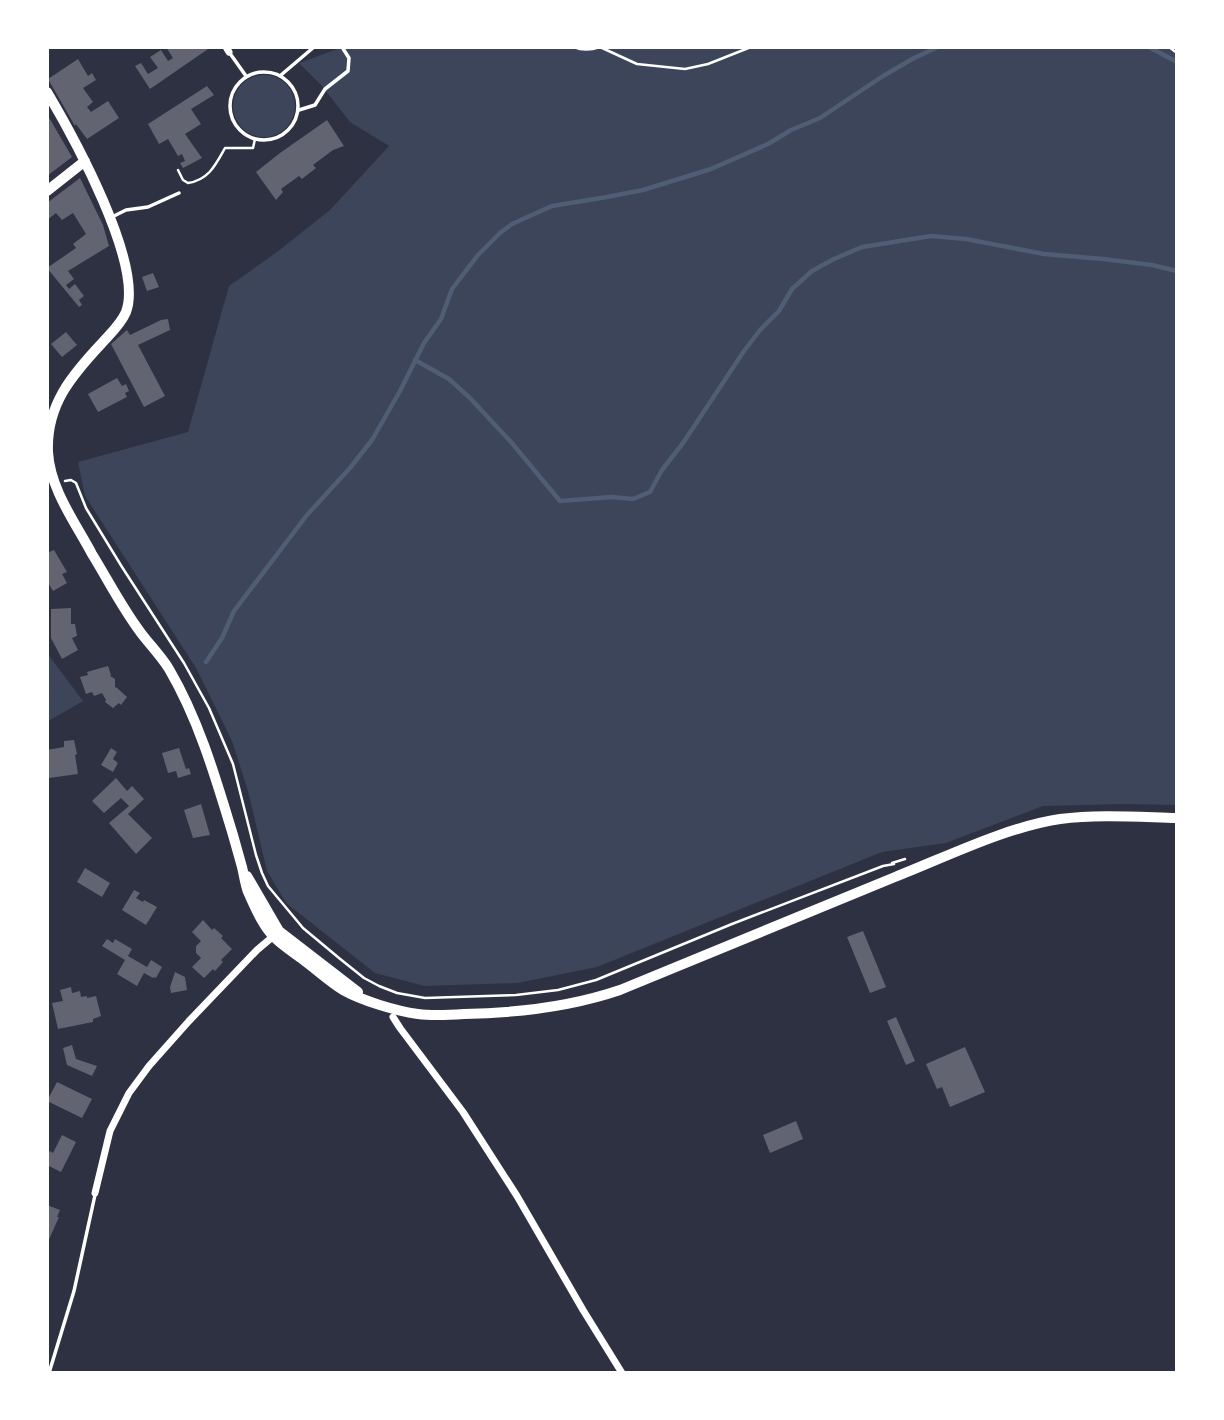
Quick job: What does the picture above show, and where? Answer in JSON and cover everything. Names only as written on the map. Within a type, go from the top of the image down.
[{"type":"street","points":[[47,92],[74,138],[110,218],[129,285],[125,315],[64,387],[55,405],[48,452],[53,478],[63,502],[121,603],[168,668],[186,704],[217,783],[243,869],[276,934],[369,1001],[417,1014],[438,1015],[484,1014],[573,1004],[620,990],[1002,835],[1048,822],[1084,817],[1177,818]]},
{"type":"street","points":[[47,191],[85,160]]},
{"type":"street","points":[[95,1193],[110,1131],[129,1093],[189,1021],[257,950],[276,934]]},
{"type":"street","points":[[393,1017],[463,1112],[517,1196],[622,1373]]},
{"type":"lane","points":[[280,76],[314,47]]},
{"type":"lane","points":[[299,110],[315,106],[324,89],[348,71],[349,58],[342,47]]},
{"type":"lane","points":[[228,50],[246,76]]},
{"type":"lane","points":[[258,72],[271,72],[280,76],[292,86],[298,97],[299,110],[295,122],[287,132],[276,139],[263,141],[240,131],[229,109],[231,96],[237,85],[246,76],[258,72]]},
{"type":"lane","points":[[110,218],[126,210],[148,207],[179,193]]},
{"type":"lane","points":[[49,1373],[74,1291],[95,1193]]},
{"type":"path","points":[[574,47],[581,50],[600,47],[637,64],[685,69],[708,64],[751,47]]},
{"type":"path","points":[[1169,47],[1177,53]]},
{"type":"path","points":[[178,170],[183,180],[188,183],[198,181],[213,169],[225,148],[253,148],[255,139]]},
{"type":"path","points":[[61,483],[71,480],[75,483],[86,508],[184,663],[209,708],[233,764],[256,855],[268,886],[303,928],[364,978],[379,986],[397,993],[425,998],[516,995],[558,990],[596,980],[891,863],[896,865],[901,875]]},
{"type":"shaded area","points":[[343,47],[1177,47],[1177,805],[1043,806],[946,843],[882,852],[597,967],[518,983],[424,986],[375,973],[286,903],[267,871],[248,791],[232,741],[196,668],[85,496],[78,462],[188,432],[229,286],[330,210],[389,146],[350,122],[322,86],[299,63]]},
{"type":"shaded area","points":[[264,75],[286,84],[295,106],[286,128],[264,137],[242,128],[233,106],[242,84]]},
{"type":"shaded area","points":[[47,653],[83,701],[47,722]]},
{"type":"building","points":[[166,47],[211,47],[150,89],[135,66],[141,63],[148,74],[158,68],[150,57],[161,50],[168,61],[173,58]]},
{"type":"building","points":[[78,59],[88,76],[92,73],[96,80],[83,88],[93,102],[87,107],[91,112],[108,101],[119,118],[87,139],[76,124],[75,126],[48,79]]},
{"type":"building","points":[[207,86],[214,95],[191,109],[201,124],[185,134],[202,158],[183,168],[180,163],[185,161],[182,154],[178,156],[168,139],[159,144],[148,124]]},
{"type":"building","points":[[47,114],[72,157],[47,176]]},
{"type":"building","points":[[327,120],[344,146],[333,150],[313,165],[316,168],[302,179],[299,176],[281,189],[283,192],[276,200],[256,172]]},
{"type":"building","points":[[80,178],[103,225],[109,246],[68,271],[74,279],[66,285],[69,289],[75,284],[84,296],[79,300],[82,305],[79,307],[47,268],[76,248],[73,244],[86,234],[73,213],[62,220],[56,213],[47,220],[47,203]]},
{"type":"building","points":[[153,273],[159,287],[147,291],[142,277]]},
{"type":"building","points":[[168,319],[170,330],[138,345],[165,396],[144,407],[111,344],[127,330],[130,335]]},
{"type":"building","points":[[66,332],[77,345],[62,357],[51,344]]},
{"type":"building","points":[[117,378],[122,386],[126,384],[129,391],[125,393],[127,397],[98,412],[88,394]]},
{"type":"building","points":[[54,550],[67,572],[62,574],[67,583],[53,591],[47,581],[47,553]]},
{"type":"building","points":[[71,608],[71,624],[75,624],[77,636],[72,638],[78,650],[62,659],[51,638],[51,609]]},
{"type":"building","points":[[108,666],[110,676],[115,679],[115,688],[127,697],[121,705],[119,703],[113,708],[105,702],[102,693],[94,696],[92,692],[86,694],[80,677]]},
{"type":"building","points":[[74,740],[78,774],[49,778],[47,750],[64,747],[64,741]]},
{"type":"building","points":[[111,748],[117,752],[113,759],[118,763],[113,772],[101,765]]},
{"type":"building","points":[[179,748],[186,769],[189,768],[191,774],[178,778],[176,771],[168,773],[162,753]]},
{"type":"building","points":[[116,778],[127,791],[132,786],[144,799],[128,814],[152,838],[136,854],[109,823],[129,806],[121,798],[104,813],[92,801]]},
{"type":"building","points":[[201,804],[210,835],[193,838],[184,810]]},
{"type":"building","points":[[85,868],[110,883],[102,897],[77,882]]},
{"type":"building","points":[[134,890],[140,893],[136,898],[157,907],[146,925],[122,910]]},
{"type":"building","points":[[203,920],[212,930],[214,928],[223,936],[221,938],[232,949],[215,971],[213,969],[204,978],[192,967],[201,958],[196,953],[196,946],[201,941],[192,932]]},
{"type":"building","points":[[863,931],[886,987],[870,993],[847,937]]},
{"type":"building","points":[[107,939],[113,943],[115,939],[132,949],[128,956],[147,967],[151,960],[162,967],[156,978],[144,973],[137,986],[117,974],[125,960],[102,946]]},
{"type":"building","points":[[175,972],[185,977],[187,990],[171,993],[170,987]]},
{"type":"building","points":[[71,987],[72,993],[80,991],[81,997],[96,996],[101,1016],[93,1019],[93,1022],[58,1029],[52,1003],[63,1001],[60,990]]},
{"type":"building","points":[[896,1017],[915,1061],[906,1065],[887,1021]]},
{"type":"building","points":[[72,1045],[76,1059],[97,1066],[92,1076],[67,1065],[63,1048]]},
{"type":"building","points":[[965,1047],[985,1092],[950,1107],[942,1087],[937,1089],[926,1064]]},
{"type":"building","points":[[57,1082],[92,1099],[82,1118],[47,1101]]},
{"type":"building","points":[[796,1121],[803,1139],[770,1153],[763,1135]]},
{"type":"building","points":[[62,1135],[76,1142],[61,1172],[47,1165],[47,1156],[50,1151],[53,1153]]},
{"type":"building","points":[[47,1205],[60,1210],[47,1244]]},
{"type":"waterway","points":[[206,662],[222,638],[234,611],[307,515],[372,440],[424,343],[441,319],[452,289],[478,255],[500,233],[512,224],[552,206],[643,190],[711,169],[820,118],[883,76],[938,47]]},
{"type":"waterway","points":[[1149,47],[1177,62]]},
{"type":"waterway","points":[[415,360],[449,379],[470,398],[560,501],[612,497],[633,499],[650,492],[662,470],[744,351],[779,311],[792,289],[812,271],[862,247],[931,236],[966,239],[1044,254],[1152,265],[1177,271]]}]
